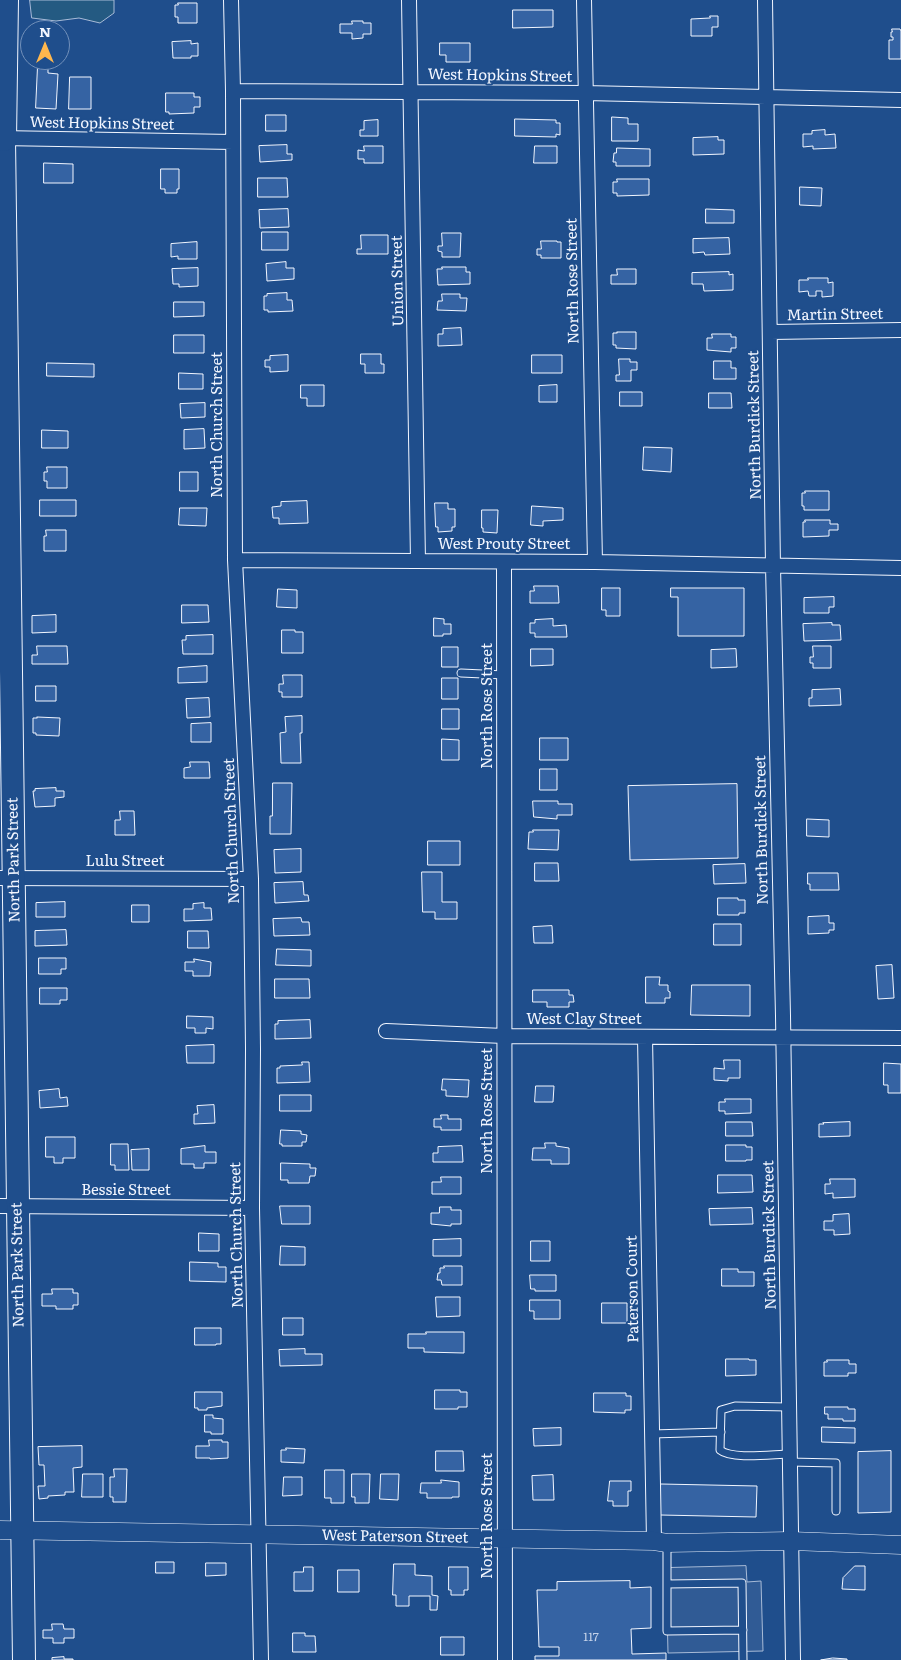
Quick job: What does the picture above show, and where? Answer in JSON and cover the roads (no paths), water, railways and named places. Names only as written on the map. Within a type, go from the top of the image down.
[{"type":"highway","name":"North Park Street","points":[[2,138],[6,0]]},
{"type":"main road","name":"North Park Street","points":[[2,138],[11,1530],[24,1660]]},
{"type":"street","name":"North Church Street","points":[[230,0],[234,91],[235,560],[251,879],[252,1208],[261,1660]]},
{"type":"street","name":"Union Street","points":[[409,0],[418,561]]},
{"type":"street","name":"North Rose Street","points":[[584,0],[595,562]]},
{"type":"street","name":"North Burdick Street","points":[[766,0],[773,566],[793,1660]]},
{"type":"street","name":"West Hopkins Street","points":[[234,91],[585,93],[901,100]]},
{"type":"street","name":"West Hopkins Street","points":[[2,138],[233,142]]},
{"type":"street","name":"Martin Street","points":[[770,332],[901,330]]},
{"type":"street","name":"West Prouty Street","points":[[235,560],[595,562],[901,568]]},
{"type":"street","name":"North Rose Street","points":[[504,562],[505,1660]]},
{"type":"street","name":"Lulu Street","points":[[7,878],[251,879]]},
{"type":"street","name":"West Clay Street","points":[[386,1031],[504,1036],[901,1038]]},
{"type":"street","name":"Paterson Court","points":[[645,1037],[652,1434],[661,1542]]},
{"type":"street","name":"Bessie Street","points":[[9,1206],[252,1208]]},
{"type":"street","name":"West Paterson Street","points":[[11,1530],[504,1540],[790,1541],[901,1544]]},
{"type":"lane","points":[[461,673],[504,675]]},
{"type":"lane","points":[[788,1407],[735,1406],[721,1410],[720,1450],[723,1453],[735,1455],[836,1463],[836,1511]]},
{"type":"lane","points":[[652,1434],[721,1432]]},
{"type":"lane","points":[[661,1542],[667,1584],[667,1631],[743,1630]]},
{"type":"lane","points":[[667,1584],[742,1583],[743,1660]]}]
